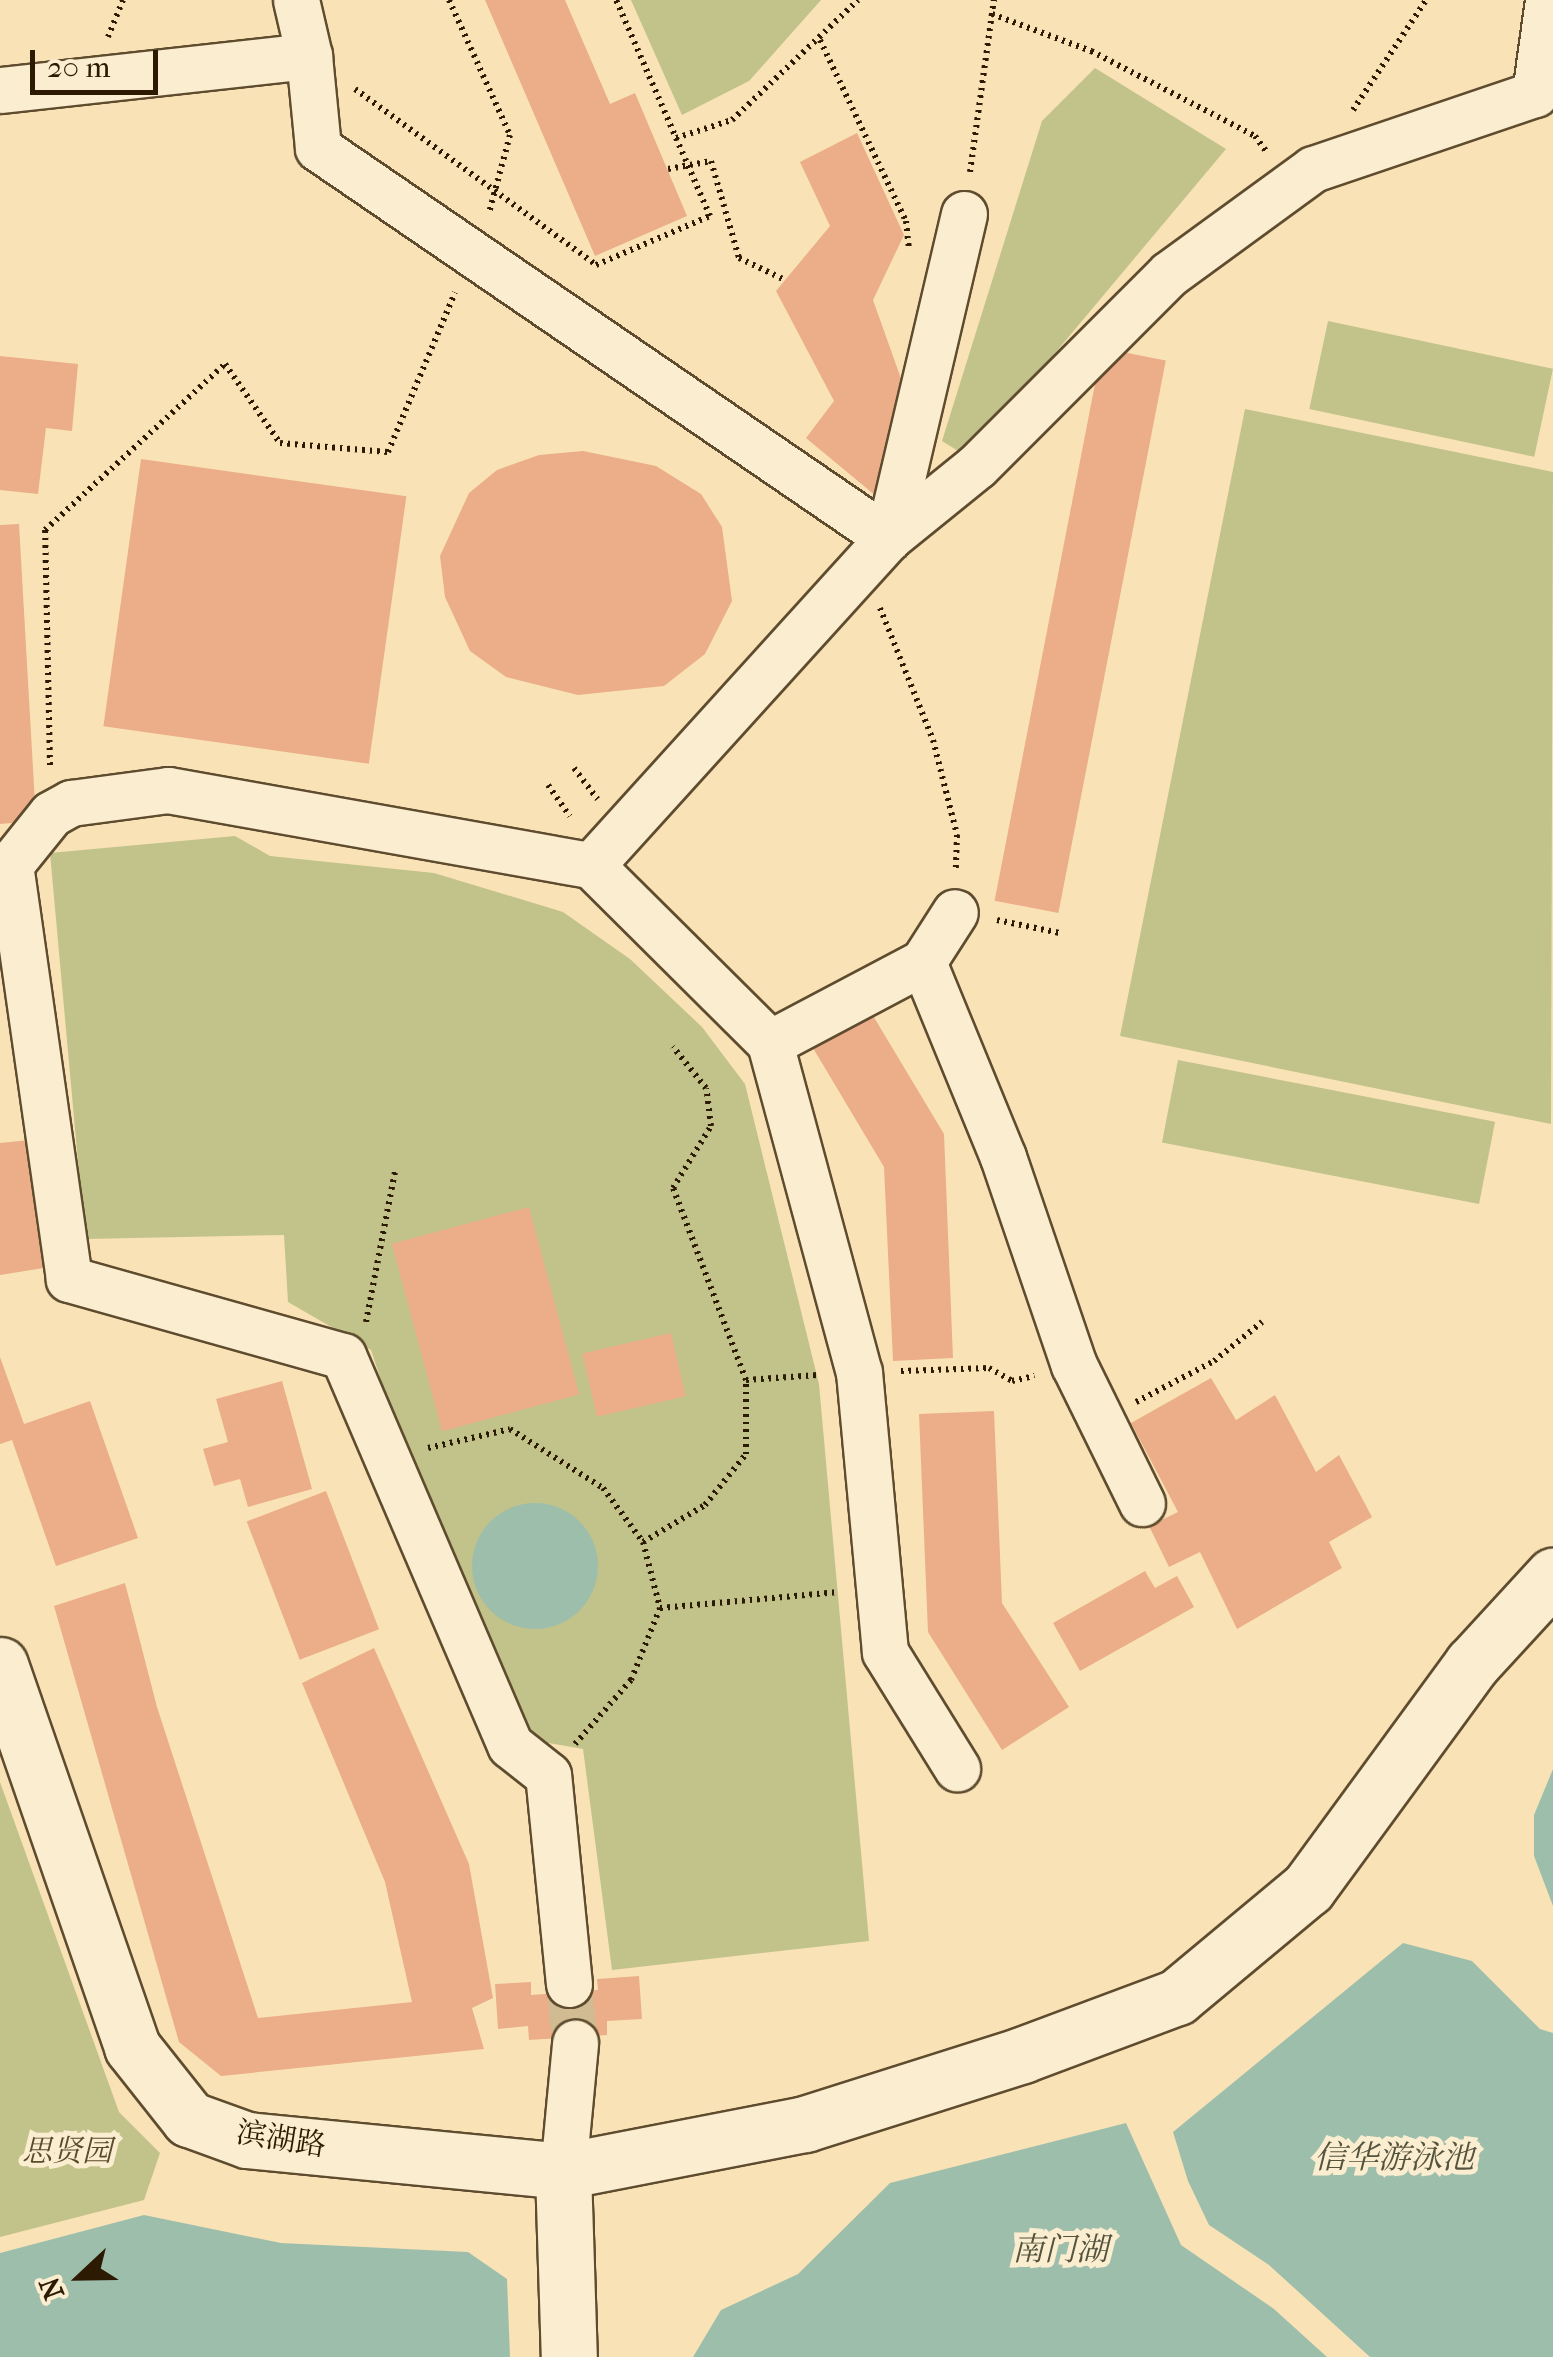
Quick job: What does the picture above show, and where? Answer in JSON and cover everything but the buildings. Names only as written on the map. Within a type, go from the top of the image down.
[{"type":"street","points":[[296,0],[309,56],[318,148],[475,253],[876,554]]},
{"type":"street","points":[[585,848],[876,554],[977,466],[1169,274],[1313,169],[1544,104],[1548,0]]},
{"type":"street","points":[[0,90],[309,56]]},
{"type":"street","points":[[876,554],[964,214]]},
{"type":"street","points":[[570,1984],[548,1775],[510,1745],[343,1356],[69,1279],[10,865],[51,814],[70,803],[168,790],[585,848],[770,1043],[859,1372],[886,1652],[957,1768]]},
{"type":"street","points":[[770,1043],[923,962],[955,912]]},
{"type":"street","points":[[923,962],[1002,1157],[1074,1365],[1104,1419],[1142,1503]]},
{"type":"street","name":"滨湖路","points":[[0,1665],[132,2047],[189,2119],[247,2140],[563,2171],[805,2124],[1022,2055],[1177,1997],[1308,1888],[1472,1664],[1553,1576]]},
{"type":"street","points":[[569,2357],[563,2171],[575,2042]]},
{"type":"path","points":[[51,814],[45,530],[225,364],[280,443],[388,452],[420,366],[475,253],[497,190],[510,135],[448,0]]},
{"type":"path","points":[[309,56],[596,265],[710,216],[616,0]]},
{"type":"path","points":[[676,138],[732,120],[858,0]]},
{"type":"path","points":[[964,214],[994,0]]},
{"type":"path","points":[[1313,169],[1426,0]]},
{"type":"path","points":[[992,14],[1090,52],[1254,136]]},
{"type":"path","points":[[820,40],[906,221],[910,257]]},
{"type":"path","points":[[668,169],[711,161],[738,258],[785,280]]},
{"type":"path","points":[[876,554],[934,740],[957,834],[955,912],[1060,933]]},
{"type":"path","points":[[548,785],[585,848]]},
{"type":"path","points":[[643,1542],[705,1504],[746,1454],[746,1380],[673,1188],[712,1126],[706,1088],[673,1046]]},
{"type":"path","points":[[343,1356],[366,1324],[395,1172]]},
{"type":"path","points":[[1104,1419],[1214,1361],[1262,1322]]},
{"type":"path","points":[[746,1380],[989,1368],[1012,1381],[1074,1365]]},
{"type":"path","points":[[387,1457],[510,1428],[603,1488],[643,1542],[660,1608],[631,1680],[548,1775]]},
{"type":"path","points":[[660,1608],[879,1588]]},
{"type":"green space","points":[[631,0],[821,0],[749,81],[682,115]]},
{"type":"green space","points":[[1095,68],[1226,149],[968,457],[942,441],[1042,121]]},
{"type":"green space","points":[[1328,321],[1553,369],[1534,457],[1309,409]]},
{"type":"green space","points":[[1245,409],[1553,472],[1551,1124],[1120,1036]]},
{"type":"green space","points":[[235,836],[270,856],[434,873],[563,912],[630,959],[702,1027],[745,1084],[819,1384],[869,1941],[612,1970],[583,1749],[520,1738],[428,1522],[371,1350],[288,1302],[284,1235],[85,1239],[50,853]]},
{"type":"green space","points":[[1178,1060],[1495,1122],[1479,1204],[1162,1142]]},
{"type":"green space","name":"思贤园","points":[[0,1782],[119,2112],[160,2153],[144,2200],[0,2237]]},
{"type":"water","points":[[535,1503],[559,1508],[580,1521],[593,1542],[598,1566],[593,1590],[580,1611],[559,1624],[535,1629],[511,1624],[490,1611],[477,1590],[472,1566],[477,1542],[490,1521],[511,1508]]},
{"type":"water","points":[[1553,1769],[1553,1906],[1534,1856],[1534,1815]]},
{"type":"water","name":"信华游泳池","points":[[1403,1943],[1472,1961],[1540,2029],[1553,2033],[1553,2357],[1370,2357],[1269,2265],[1209,2225],[1188,2181],[1173,2132]]},
{"type":"water","name":"南门湖","points":[[1126,2123],[1181,2245],[1274,2309],[1327,2357],[693,2357],[721,2310],[798,2274],[890,2183]]},
{"type":"water","points":[[144,2215],[281,2243],[468,2252],[507,2279],[510,2357],[0,2357],[0,2253]]},
{"type":"tunnel","points":[[569,1984],[575,2043]]}]
